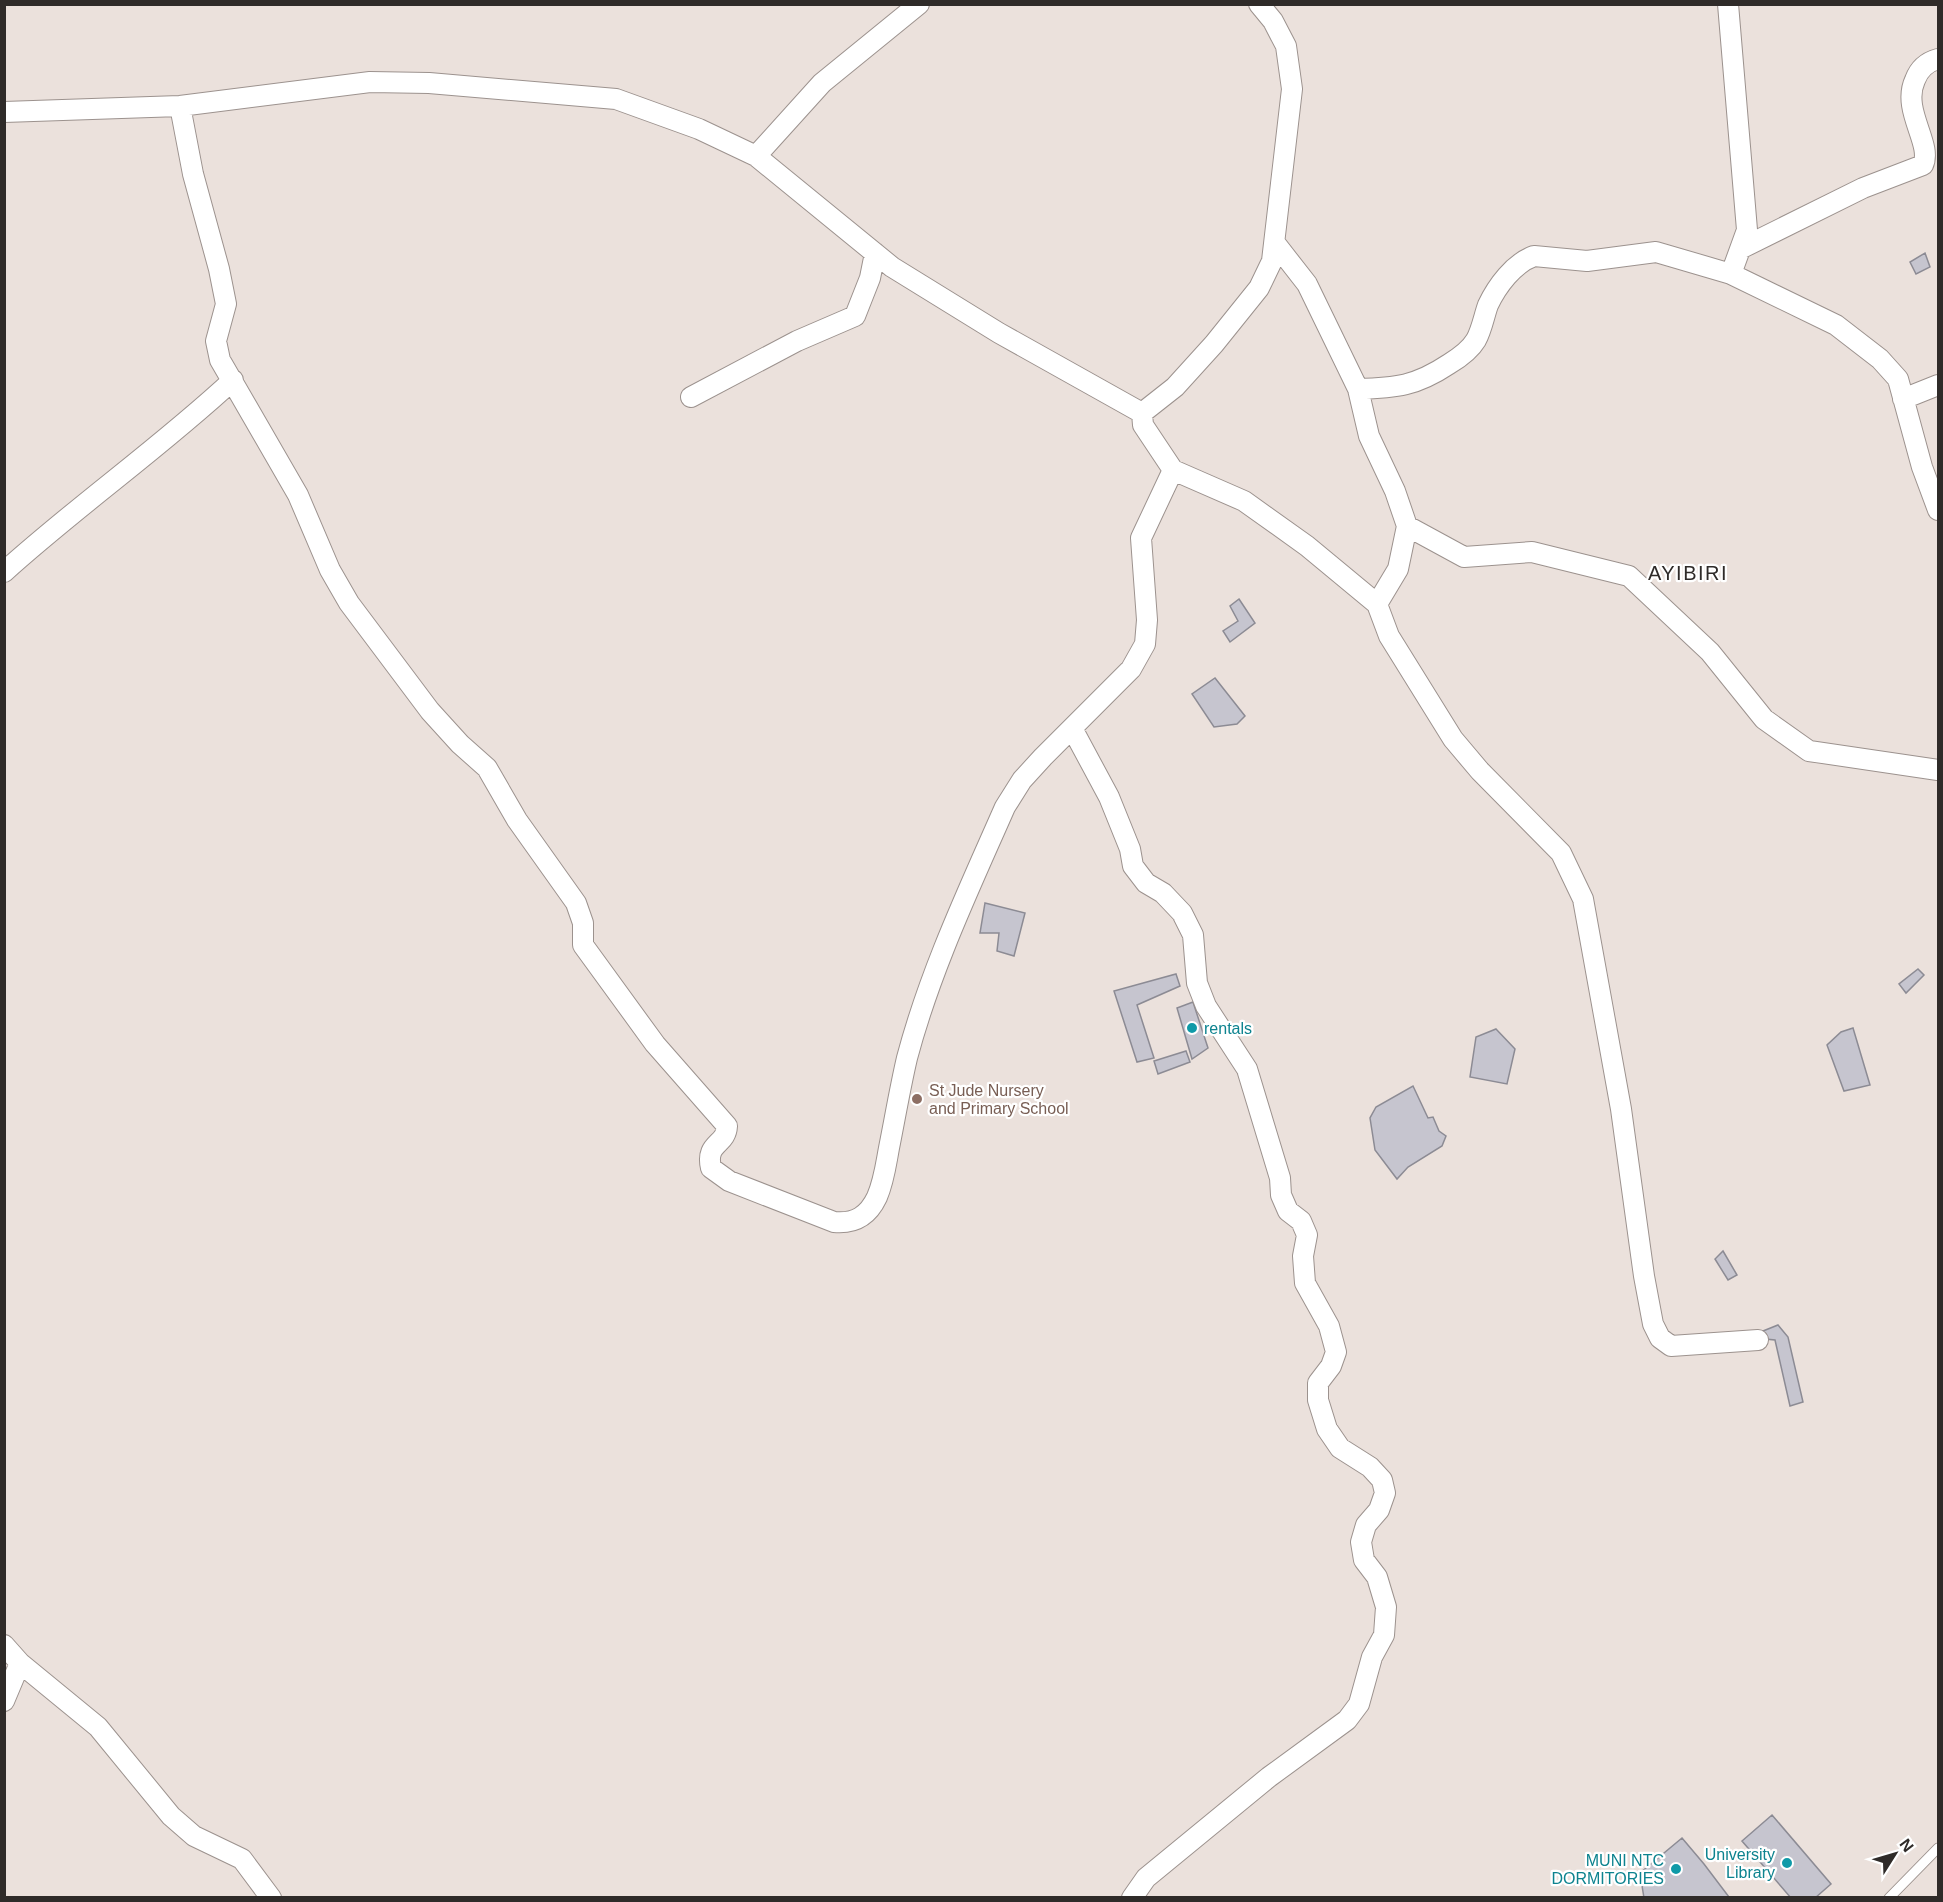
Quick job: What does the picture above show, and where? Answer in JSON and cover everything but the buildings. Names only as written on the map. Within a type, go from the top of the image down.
[{"type":"street","points":[[756,156],[822,83],[919,4]]},
{"type":"street","points":[[1142,413],[1175,387],[1214,344],[1259,288],[1272,261],[1292,90],[1286,46],[1273,21],[1259,4]]},
{"type":"street","points":[[1728,4],[1738,104],[1742,182],[1747,213],[1747,230],[1742,248],[1733,262],[1731,273]]},
{"type":"street","points":[[1742,248],[1863,188],[1923,165],[1927,154],[1911,107],[1910,90],[1917,73],[1938,59]]},
{"type":"street","points":[[4,112],[180,106],[370,82],[429,82],[616,99],[699,129],[756,156],[892,267],[999,333],[1142,413]]},
{"type":"street","points":[[180,106],[193,174],[219,269],[226,304],[216,341],[217,349],[298,495],[330,570],[355,612],[430,711],[460,744],[487,768],[517,820],[576,903],[583,923],[583,945],[655,1044],[727,1125],[727,1132],[712,1148],[708,1157],[711,1168],[716,1174],[789,1206],[834,1222],[847,1224],[858,1220],[870,1209],[885,1173],[907,1059],[926,999],[970,885],[1005,807],[1023,780],[1131,669],[1145,644],[1147,620],[1140,538],[1173,470]]},
{"type":"street","points":[[1275,243],[1306,284],[1358,389],[1369,436],[1395,491],[1407,526],[1398,569],[1377,604]]},
{"type":"street","points":[[1358,389],[1388,388],[1426,380],[1460,357],[1475,342],[1489,304],[1506,276],[1527,258],[1534,256],[1587,261],[1656,252],[1731,273],[1836,325],[1880,359],[1898,379],[1922,467],[1938,510]]},
{"type":"street","points":[[692,397],[797,341],[853,317],[863,300],[875,253]]},
{"type":"street","points":[[4,572],[55,527],[184,425],[233,380]]},
{"type":"street","points":[[1903,399],[1938,386]]},
{"type":"street","points":[[1142,413],[1143,425],[1173,470],[1244,501],[1307,546],[1377,604],[1389,636],[1453,739],[1480,771],[1562,854],[1583,899],[1621,1109],[1644,1276],[1653,1324],[1660,1338],[1671,1346],[1758,1340]]},
{"type":"street","points":[[1407,526],[1464,557],[1532,552],[1629,576],[1710,652],[1764,719],[1809,751],[1938,770]]},
{"type":"street","points":[[1073,730],[1109,797],[1130,849],[1133,866],[1146,883],[1163,893],[1182,913],[1193,935],[1197,983],[1206,1006],[1247,1069],[1280,1178],[1281,1195],[1288,1211],[1301,1221],[1307,1235],[1303,1256],[1305,1284],[1329,1326],[1336,1352],[1330,1366],[1318,1383],[1318,1400],[1327,1429],[1340,1448],[1370,1467],[1382,1480],[1385,1493],[1379,1510],[1366,1525],[1361,1542],[1364,1560],[1377,1577],[1386,1607],[1384,1635],[1372,1657],[1359,1704],[1347,1720],[1269,1777],[1146,1878],[1132,1898]]},
{"type":"street","points":[[4,1645],[20,1663],[98,1727],[171,1816],[194,1836],[242,1859],[271,1898]]},
{"type":"street","points":[[4,1701],[20,1663]]},
{"type":"lane","points":[[1889,1898],[1938,1848]]},
{"type":"place","name":"rentals","points":[[1192,1028]]},
{"type":"place","name":"St Jude Nursery and Primary School","points":[[917,1099]]},
{"type":"place","name":"University Library","points":[[1787,1863]]},
{"type":"place","name":"MUNI NTC DORMITORIES","points":[[1676,1869]]},
{"type":"district","name":"AYIBIRI","points":[[1688,573]]}]
